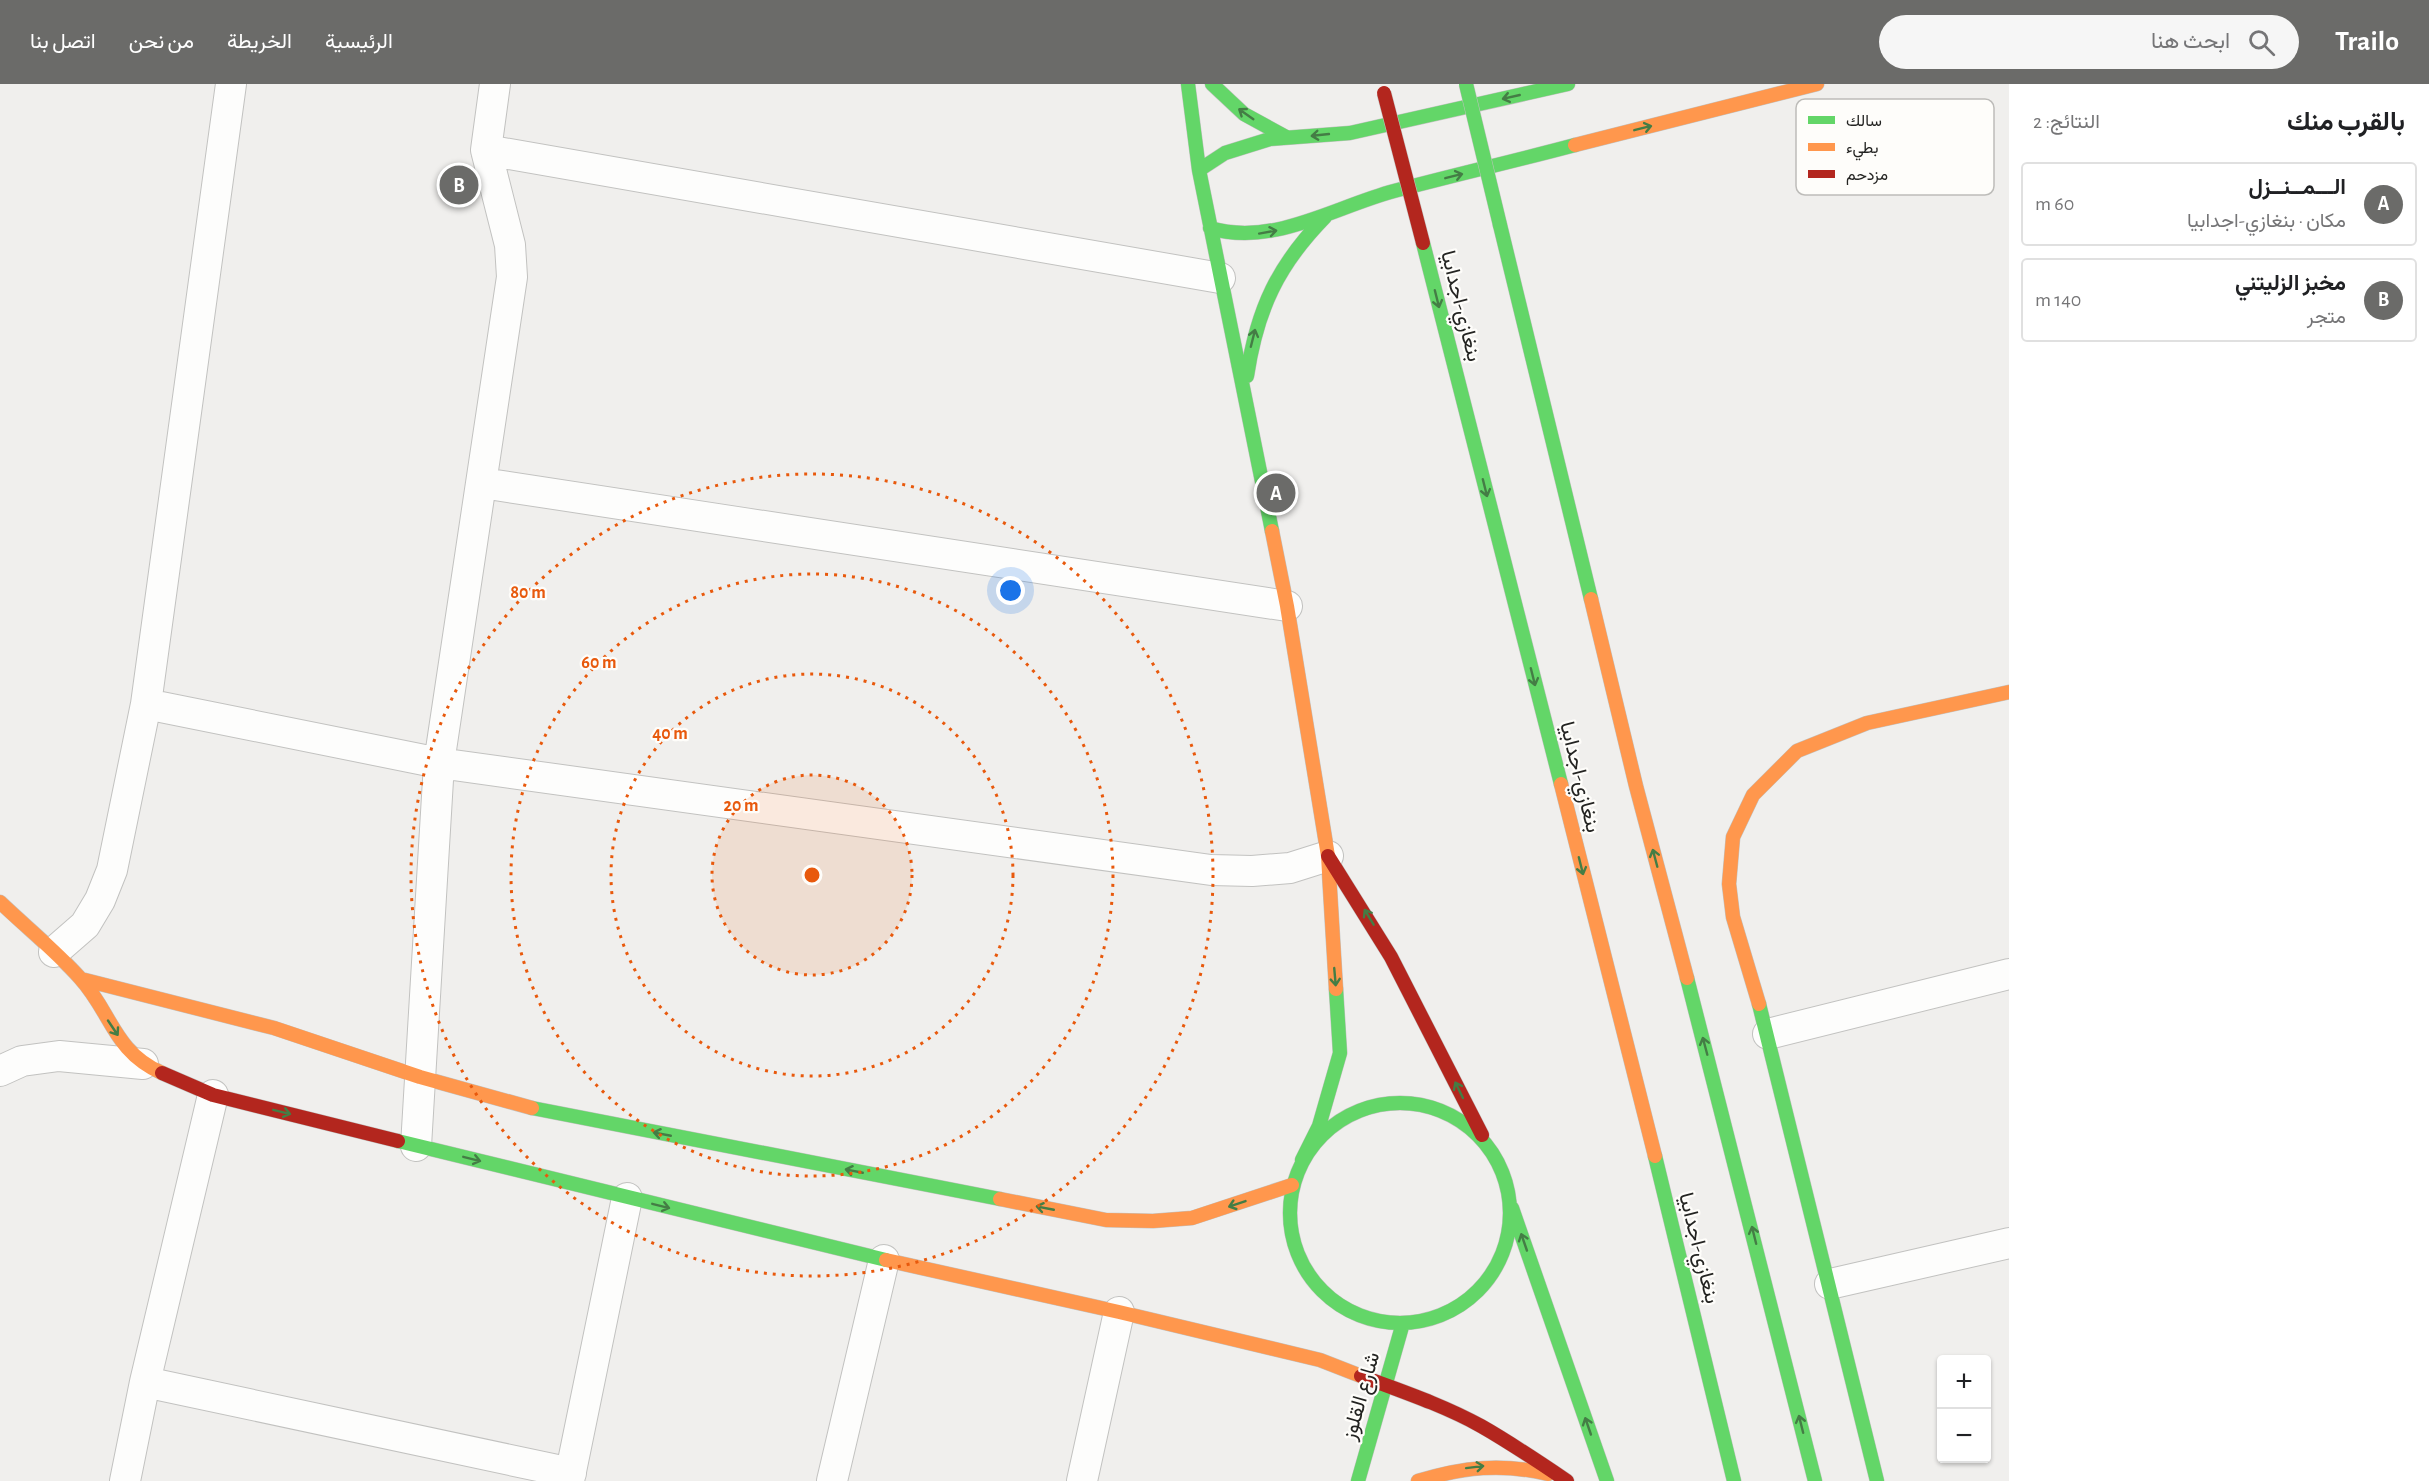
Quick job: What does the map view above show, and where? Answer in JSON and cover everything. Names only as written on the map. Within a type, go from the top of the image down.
[{"type":"main road","points":[[1188,84],[1199,170],[1287,606],[1328,856],[1340,1053],[1331,1090],[1318,1126],[1292,1185],[1289,1215],[1293,1243],[1305,1270],[1323,1293],[1346,1310],[1374,1320],[1403,1323],[1429,1319],[1452,1309],[1474,1295],[1485,1282],[1503,1253],[1509,1228],[1510,1202]]},
{"type":"main road","points":[[1212,84],[1244,114],[1286,137]]},
{"type":"main road","points":[[1466,84],[1636,786],[1726,1125],[1815,1481]]},
{"type":"main road","points":[[1199,170],[1225,153],[1246,145],[1286,137],[1350,133],[1568,84]]},
{"type":"main road","points":[[1210,228],[1236,234],[1264,233],[1390,192],[1817,84]]},
{"type":"main road","name":"بنغازي-اجدابيا","points":[[1383,88],[1652,1142],[1734,1481]]},
{"type":"main road","points":[[1248,417],[1246,384],[1249,351],[1257,320],[1270,289],[1286,261],[1306,235],[1330,212]]},
{"type":"main road","points":[[1877,1481],[1768,1034],[1733,917],[1729,884],[1733,837],[1753,795],[1797,751],[1867,723],[2009,692]]},
{"type":"main road","points":[[1328,856],[1373,924],[1506,1180],[1510,1202],[1608,1481]]},
{"type":"main road","points":[[0,902],[81,979],[120,1040],[143,1064],[213,1095],[884,1260],[1119,1312],[1320,1360],[1433,1403],[1479,1425],[1522,1450],[1565,1480]]},
{"type":"main road","points":[[81,979],[265,1025],[420,1077],[541,1110],[1106,1220],[1153,1221],[1192,1218],[1292,1185]]},
{"type":"main road","points":[[1302,1160],[1318,1138],[1338,1121],[1363,1109],[1389,1103],[1416,1104],[1442,1111],[1466,1124],[1485,1142]]},
{"type":"main road","name":"شارع القلوز","points":[[1358,1481],[1403,1323]]},
{"type":"main road","points":[[1418,1481],[1453,1469],[1491,1465],[1528,1468],[1565,1480]]},
{"type":"street","points":[[54,952],[85,925],[100,900],[112,870],[146,704],[231,84]]},
{"type":"street","points":[[416,1146],[439,763],[512,277],[510,245],[486,150],[495,84]]},
{"type":"street","points":[[486,150],[1220,278]]},
{"type":"street","points":[[482,483],[1287,606]]},
{"type":"street","points":[[146,704],[439,763],[1211,870],[1252,871],[1290,868],[1328,856]]},
{"type":"street","points":[[1768,1034],[2009,974]]},
{"type":"street","points":[[0,1071],[22,1061],[59,1056],[143,1064]]},
{"type":"street","points":[[125,1481],[213,1095]]},
{"type":"street","points":[[146,1382],[570,1477],[627,1198]]},
{"type":"street","points":[[1830,1284],[2009,1243]]},
{"type":"street","points":[[832,1481],[884,1260]]},
{"type":"street","points":[[1082,1481],[1119,1312]]},
{"type":"traffic: fast","points":[[1188,84],[1199,170],[1272,531]]},
{"type":"traffic: fast","points":[[1212,84],[1244,114],[1286,137]]},
{"type":"traffic: fast","points":[[1466,84],[1500,225]]},
{"type":"traffic: fast","points":[[1199,170],[1225,153],[1270,139],[1350,133],[1568,84]]},
{"type":"traffic: fast","points":[[1210,228],[1234,233],[1280,229],[1394,191],[1575,145]]},
{"type":"traffic: fast","points":[[1247,376],[1257,330],[1272,289],[1294,253],[1325,217]]},
{"type":"traffic: fast","points":[[1500,225],[1591,599]]},
{"type":"traffic: fast","points":[[1423,243],[1561,784]]},
{"type":"traffic: fast","points":[[1687,978],[1815,1481]]},
{"type":"traffic: fast","points":[[1302,1160],[1319,1126],[1340,1053],[1336,989]]},
{"type":"traffic: fast","points":[[1759,1004],[1877,1481]]},
{"type":"traffic: fast","points":[[1389,1103],[1411,1103],[1442,1111],[1461,1121],[1478,1135],[1492,1152],[1502,1171],[1510,1202],[1510,1213],[1510,1224],[1502,1255],[1492,1274],[1478,1291],[1461,1305],[1442,1315],[1411,1323],[1389,1323],[1348,1310],[1330,1298],[1315,1283],[1298,1255],[1290,1224],[1290,1202],[1303,1161],[1315,1143],[1330,1128],[1358,1111],[1389,1103]]},
{"type":"traffic: fast","points":[[532,1108],[1000,1199]]},
{"type":"traffic: fast","points":[[398,1141],[886,1260]]},
{"type":"traffic: fast","points":[[1655,1156],[1734,1481]]},
{"type":"traffic: fast","points":[[1512,1208],[1607,1481]]},
{"type":"traffic: fast","points":[[1358,1481],[1403,1323]]},
{"type":"traffic: slow","points":[[1575,145],[1817,84]]},
{"type":"traffic: slow","points":[[1272,531],[1287,606],[1328,856],[1336,989]]},
{"type":"traffic: slow","points":[[1591,599],[1636,786],[1687,978]]},
{"type":"traffic: slow","points":[[1759,1004],[1733,917],[1729,884],[1733,837],[1753,795],[1797,751],[1867,723],[2009,692]]},
{"type":"traffic: slow","points":[[1561,784],[1655,1156]]},
{"type":"traffic: slow","points":[[0,902],[80,978],[91,991],[123,1043],[133,1054],[162,1073]]},
{"type":"traffic: slow","points":[[81,979],[274,1028],[420,1077],[532,1108]]},
{"type":"traffic: slow","points":[[1000,1199],[1106,1220],[1153,1221],[1192,1218],[1292,1185]]},
{"type":"traffic: slow","points":[[886,1260],[1320,1360],[1361,1376]]},
{"type":"traffic: slow","points":[[1418,1481],[1451,1472],[1483,1468],[1515,1468],[1548,1474]]},
{"type":"traffic: jam","points":[[1384,93],[1423,243]]},
{"type":"traffic: jam","points":[[1328,856],[1391,957],[1482,1135]]},
{"type":"traffic: jam","points":[[162,1073],[213,1095],[398,1141]]},
{"type":"traffic: jam","points":[[1361,1376],[1467,1418],[1567,1481]]},
{"type":"place","name":"مخبز الزليتني","points":[[459,185]]},
{"type":"place","name":"الـــمــنــزل","points":[[1276,493]]}]
